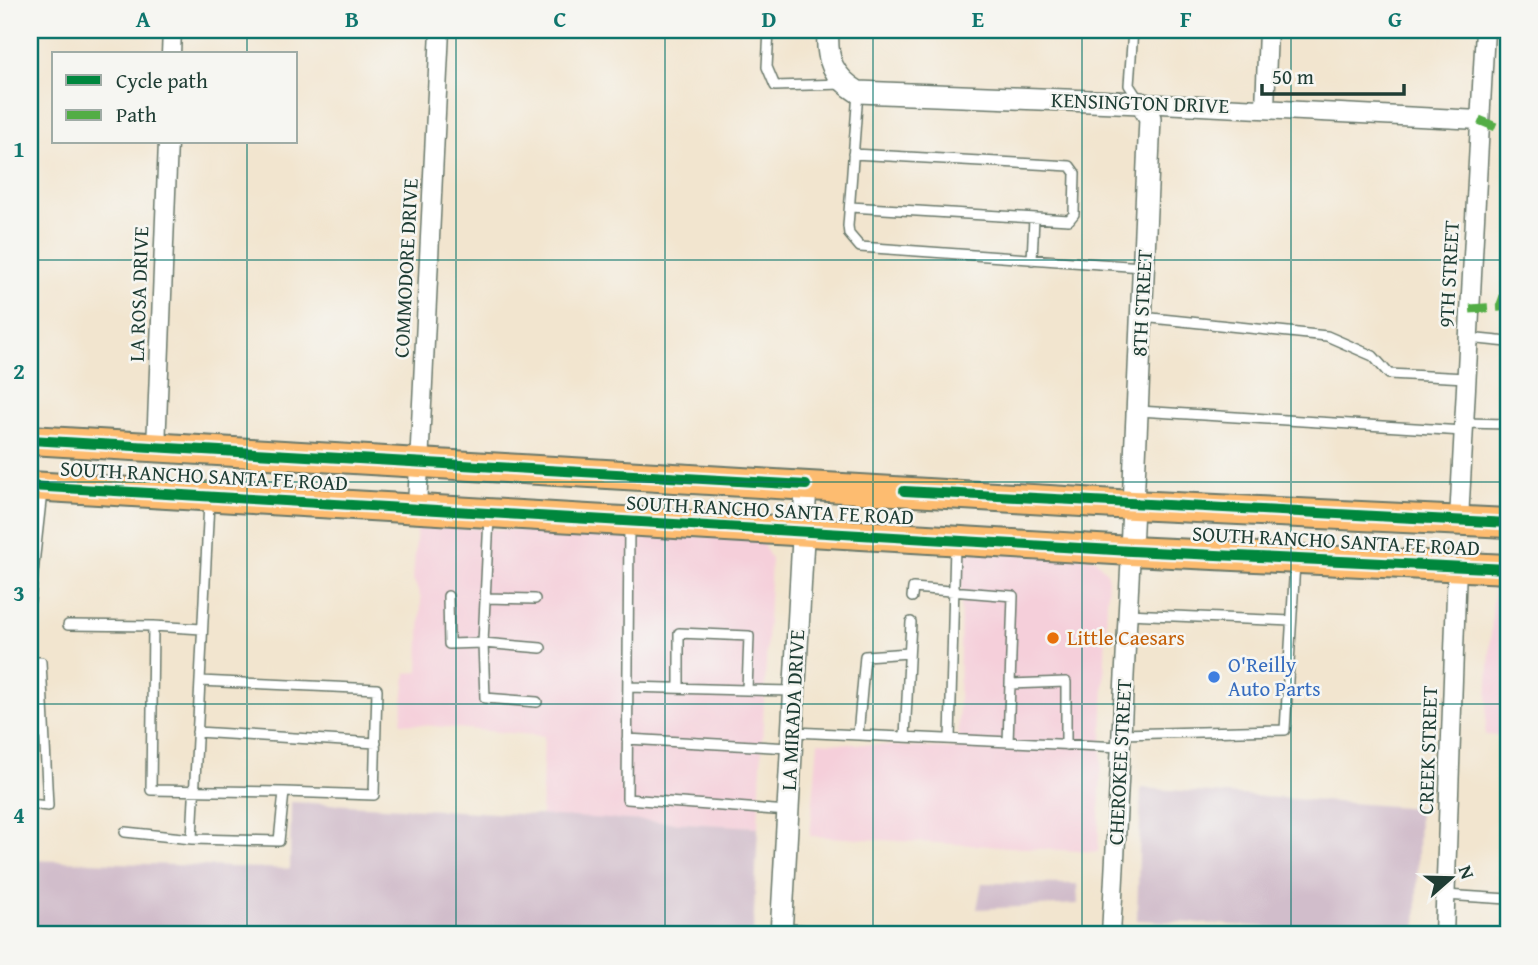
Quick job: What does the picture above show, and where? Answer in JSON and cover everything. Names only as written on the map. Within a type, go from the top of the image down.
[{"type":"main road","name":"SOUTH RANCHO SANTA FE ROAD","points":[[30,439],[1133,505],[1508,523]]},
{"type":"main road","name":"SOUTH RANCHO SANTA FE ROAD","points":[[36,486],[1131,551],[1508,569]]},
{"type":"street","points":[[171,52],[172,30]]},
{"type":"street","name":"COMMODORE DRIVE","points":[[417,507],[440,30]]},
{"type":"street","points":[[828,30],[827,52],[831,68],[851,88]]},
{"type":"street","points":[[1265,107],[1268,30]]},
{"type":"street","name":"9TH STREET","points":[[1459,520],[1485,30]]},
{"type":"street","name":"KENSINGTON DRIVE","points":[[851,88],[1479,120]]},
{"type":"street","name":"8TH STREET","points":[[1133,505],[1150,118],[1141,103]]},
{"type":"street","name":"LA ROSA DRIVE","points":[[156,447],[168,144]]},
{"type":"street","name":"LA MIRADA DRIVE","points":[[781,934],[806,485]]},
{"type":"street","name":"CHEROKEE STREET","points":[[1111,935],[1133,505]]},
{"type":"street","name":"CREEK STREET","points":[[1444,935],[1457,566]]},
{"type":"street","points":[[781,934],[813,935]]},
{"type":"lane","points":[[769,30],[767,67],[775,86],[851,88],[853,154],[849,234],[860,247],[1144,267]]},
{"type":"lane","points":[[1133,30],[1129,85],[1141,103]]},
{"type":"lane","points":[[850,207],[1034,218],[1072,217],[1074,168],[853,154]]},
{"type":"lane","points":[[1032,260],[1034,218]]},
{"type":"lane","points":[[1141,317],[1327,336],[1373,356],[1389,374],[1466,378]]},
{"type":"lane","points":[[1468,338],[1508,342]]},
{"type":"lane","points":[[1137,411],[1464,427],[1508,424]]},
{"type":"lane","points":[[30,600],[36,486]]},
{"type":"lane","points":[[192,839],[209,496]]},
{"type":"lane","points":[[489,512],[483,643],[485,698],[537,702]]},
{"type":"lane","points":[[629,521],[627,799],[788,811]]},
{"type":"lane","points":[[950,739],[955,540]]},
{"type":"lane","points":[[627,739],[792,740],[858,735],[1066,745],[1284,730],[1295,559]]},
{"type":"lane","points":[[912,597],[913,588],[1013,596],[1008,742]]},
{"type":"lane","points":[[448,596],[449,644],[483,643],[541,648]]},
{"type":"lane","points":[[485,598],[535,599]]},
{"type":"lane","points":[[1127,614],[1291,621]]},
{"type":"lane","points":[[905,737],[911,622]]},
{"type":"lane","points":[[68,625],[202,629]]},
{"type":"lane","points":[[153,626],[151,790],[374,795],[377,689],[200,681]]},
{"type":"lane","points":[[679,688],[679,634],[693,634],[749,636],[747,690]]},
{"type":"lane","points":[[858,735],[865,656],[909,653]]},
{"type":"lane","points":[[30,662],[41,662],[48,806],[30,804]]},
{"type":"lane","points":[[1010,684],[1066,682],[1066,745]]},
{"type":"lane","points":[[628,687],[794,691]]},
{"type":"lane","points":[[197,732],[376,743]]},
{"type":"lane","points":[[125,832],[192,839],[279,841],[284,792]]},
{"type":"lane","points":[[1446,895],[1508,899]]},
{"type":"shaded area","points":[[417,526],[754,538],[763,544],[771,559],[758,827],[541,816],[544,736],[401,723],[406,673],[419,672],[421,598],[413,579]]},
{"type":"shaded area","points":[[962,549],[1095,558],[1108,574],[1098,852],[810,836],[818,742],[958,749]]},
{"type":"shaded area","points":[[1494,581],[1508,582],[1508,736],[1485,735]]},
{"type":"shaded area","points":[[1141,788],[1419,808],[1416,935],[1137,920]]},
{"type":"shaded area","points":[[291,802],[758,827],[753,935],[30,935],[30,860],[290,869]]},
{"type":"shaded area","points":[[982,883],[1077,884],[1078,904],[977,909]]},
{"type":"marked path","points":[[1479,120],[1508,132]]},
{"type":"marked path","points":[[1470,309],[1500,307],[1508,285]]},
{"type":"cycle path","points":[[30,440],[806,485]]},
{"type":"cycle path","points":[[30,486],[1131,551],[1508,569]]},
{"type":"cycle path","points":[[904,491],[1508,523]]},
{"type":"place","name":"Little Caesars","points":[[1053,638]]},
{"type":"place","name":"O'Reilly Auto Parts","points":[[1214,677]]}]
